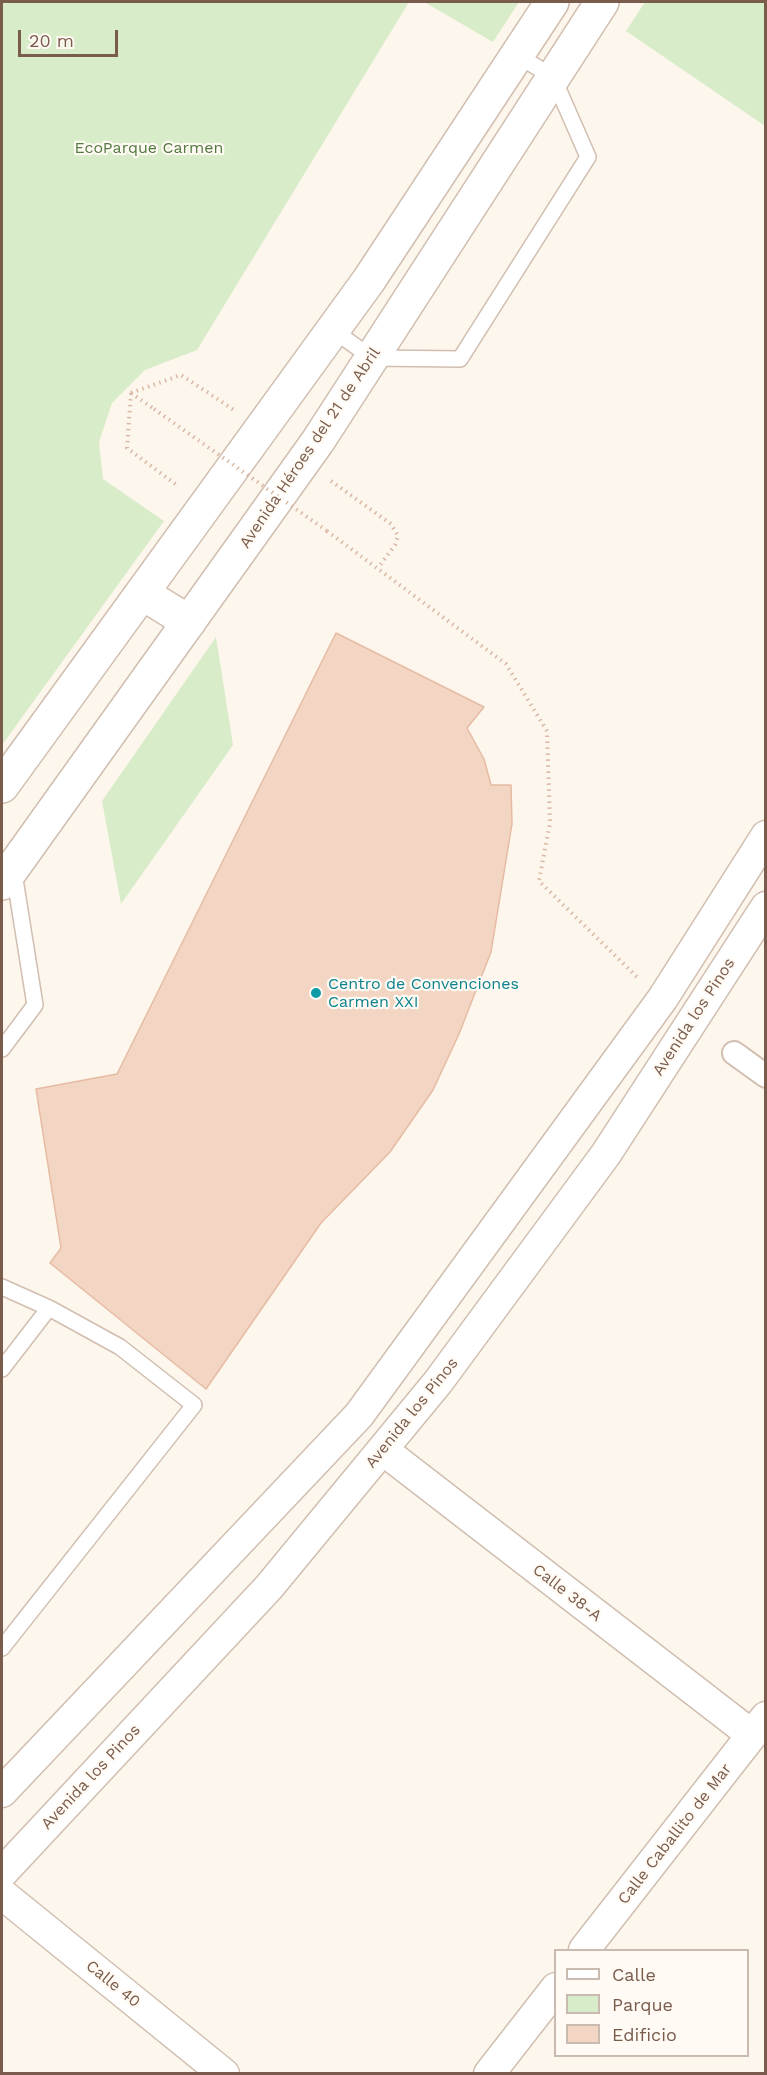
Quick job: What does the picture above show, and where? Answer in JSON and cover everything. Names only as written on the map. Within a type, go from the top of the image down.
[{"type":"street","points":[[2,786],[369,280],[552,2]]},
{"type":"street","name":"Avenida Héroes del 21 de Abril","points":[[5,871],[189,622],[304,461],[602,2]]},
{"type":"street","points":[[142,592],[189,622]]},
{"type":"street","points":[[2,1792],[359,1415],[663,998],[765,836]]},
{"type":"street","name":"Avenida los Pinos","points":[[2,1873],[269,1587],[438,1382],[606,1154],[765,907]]},
{"type":"street","points":[[734,1053],[765,1076]]},
{"type":"street","name":"Calle 38-A","points":[[382,1450],[758,1726]]},
{"type":"street","name":"Calle Caballito de Mar","points":[[585,1949],[758,1726]]},
{"type":"street","name":"Calle 40","points":[[2,1894],[224,2073]]},
{"type":"street","points":[[489,2073],[554,1989]]},
{"type":"lane","points":[[333,330],[372,358],[460,359],[588,158],[553,76],[517,55]]},
{"type":"lane","points":[[2,1049],[34,1005],[5,871]]},
{"type":"lane","points":[[2,1287],[49,1308],[120,1347],[194,1405],[2,1648]]},
{"type":"lane","points":[[2,1369],[49,1308]]},
{"type":"path","points":[[131,393],[181,375],[262,428]]},
{"type":"path","points":[[131,393],[327,531],[506,664],[547,731],[550,823],[539,882],[646,985]]},
{"type":"path","points":[[131,393],[127,448],[205,505]]},
{"type":"path","points":[[304,461],[391,524],[398,536],[395,545],[378,568]]},
{"type":"green space","name":"EcoParque Carmen","points":[[2,2],[409,2],[197,350],[145,370],[112,403],[99,442],[103,479],[164,521],[2,745]]},
{"type":"green space","points":[[424,2],[519,2],[493,42]]},
{"type":"green space","points":[[645,2],[765,2],[765,126],[626,31]]},
{"type":"green space","points":[[216,637],[233,745],[121,904],[102,801]]},
{"type":"building","name":"Centro de Convenciones Carmen XXI","points":[[336,633],[484,707],[467,728],[484,759],[491,785],[511,785],[512,824],[491,952],[459,1034],[433,1090],[390,1152],[321,1223],[206,1389],[50,1263],[61,1248],[36,1089],[117,1074]]},
{"type":"place","name":"Centro de Convenciones Carmen XXI","points":[[316,993]]}]
